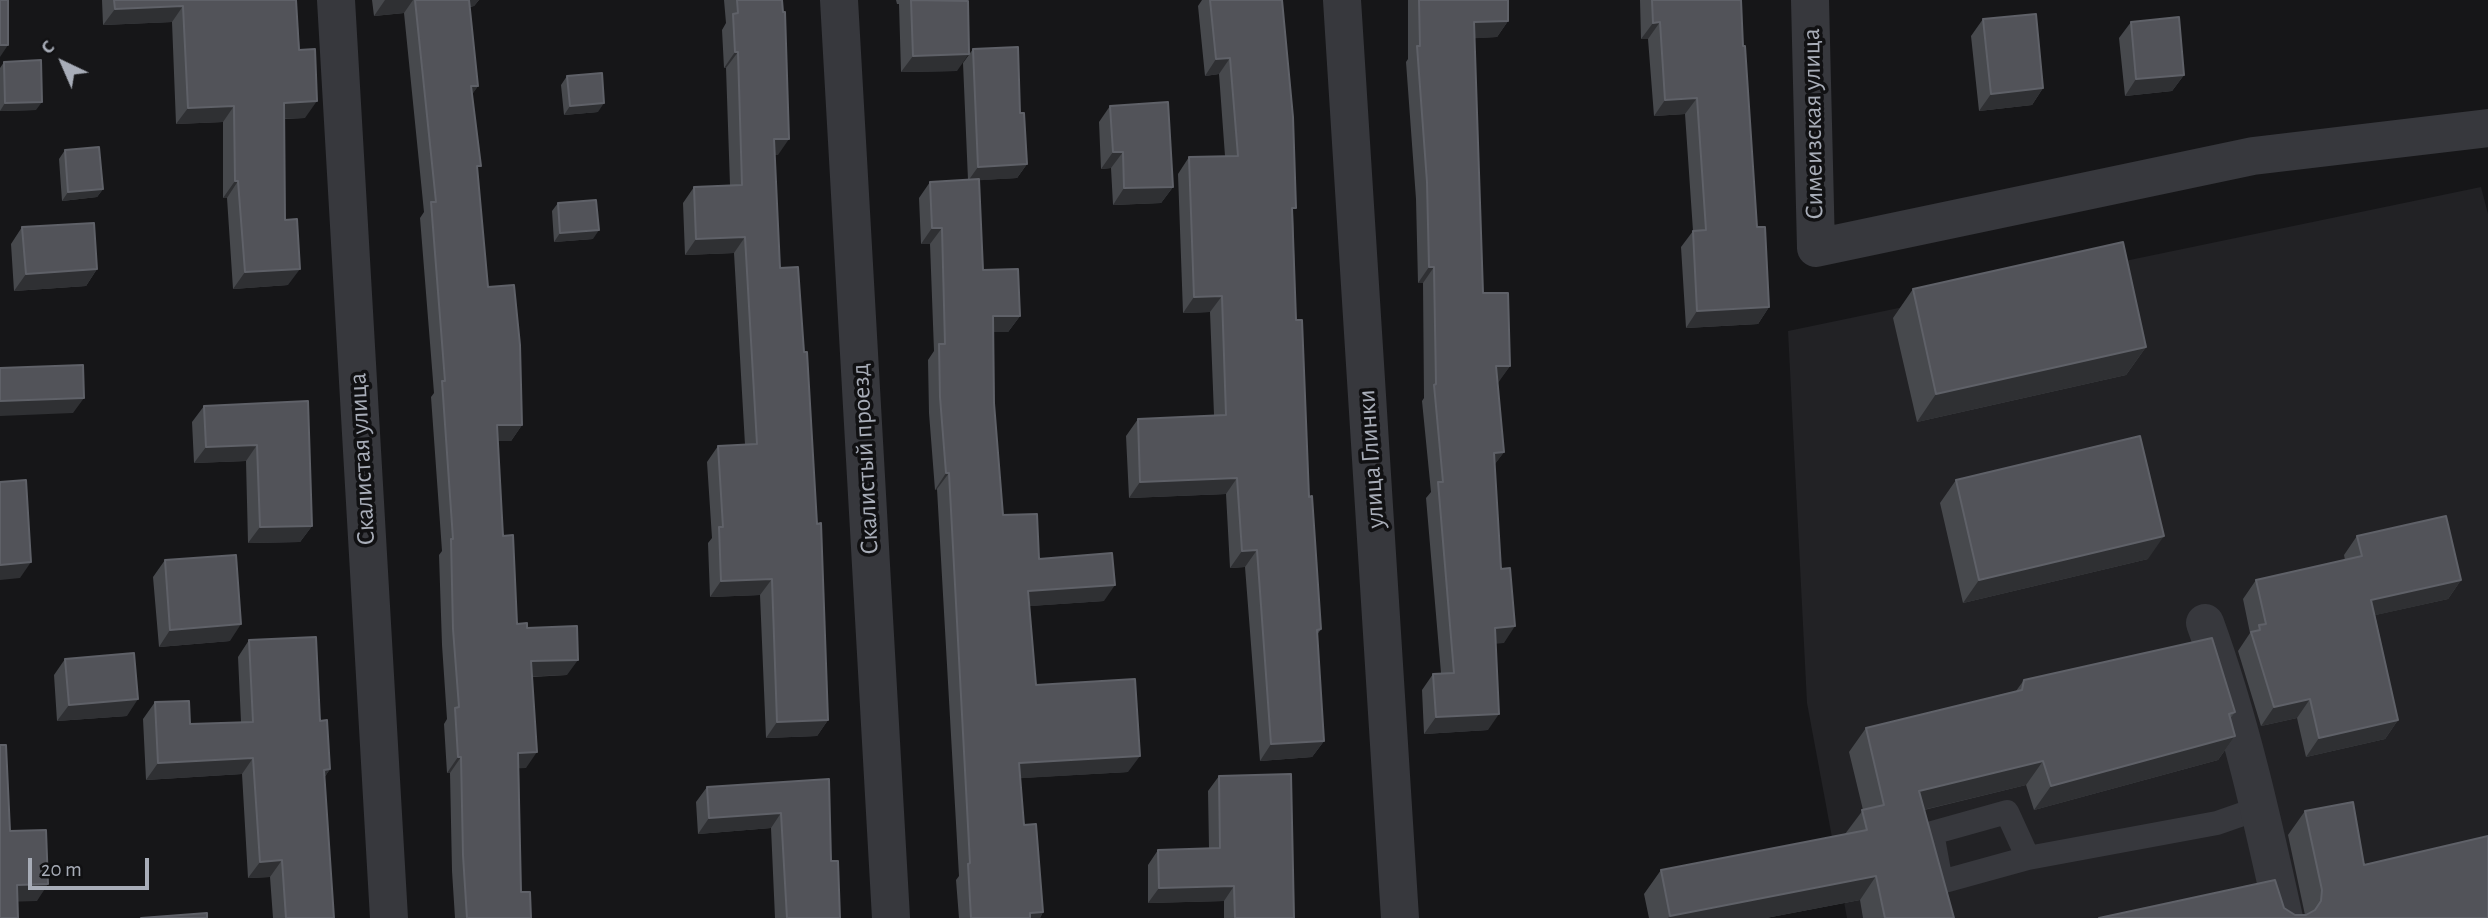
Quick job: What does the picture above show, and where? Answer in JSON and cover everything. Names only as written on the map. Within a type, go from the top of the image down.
[{"type":"street","name":"Скалистая улица","points":[[336,0],[388,918]]},
{"type":"street","name":"Скалистый проезд","points":[[839,0],[891,918]]},
{"type":"street","name":"улица Глинки","points":[[1342,0],[1401,918]]},
{"type":"street","name":"Симеизская улица","points":[[1810,0],[1816,248],[2253,156],[2488,128]]},
{"type":"street","points":[[2205,623],[2225,678],[2260,808],[2284,918]]},
{"type":"lane","points":[[2028,858],[2217,823],[2260,808]]},
{"type":"shaded area","points":[[2481,187],[2488,214],[2488,918],[1847,918],[1807,703],[1788,331]]},
{"type":"building","points":[[0,0],[8,0],[8,45],[0,45]]},
{"type":"building","points":[[114,0],[296,0],[299,50],[315,49],[317,101],[284,103],[285,220],[297,219],[300,269],[245,272],[238,181],[235,181],[234,106],[188,108],[183,6],[115,9]]},
{"type":"building","points":[[415,0],[469,0],[478,86],[471,86],[481,166],[477,166],[488,287],[514,285],[520,345],[522,425],[497,425],[503,536],[513,535],[517,624],[527,623],[527,628],[577,626],[578,660],[531,661],[537,752],[518,753],[521,892],[530,892],[531,918],[467,918],[461,757],[458,757],[455,708],[459,707],[453,629],[453,539],[442,381],[445,381],[431,202],[436,202]]},
{"type":"building","points":[[737,0],[782,0],[785,12],[789,139],[774,139],[780,268],[798,267],[804,352],[807,352],[817,524],[821,523],[828,720],[777,722],[772,579],[721,581],[719,527],[723,527],[718,446],[757,444],[745,237],[696,239],[694,187],[742,185],[738,52],[735,52],[733,14],[738,13]]},
{"type":"building","points":[[911,0],[968,1],[969,54],[913,56]]},
{"type":"building","points":[[1210,0],[1282,0],[1293,117],[1296,208],[1292,208],[1296,320],[1302,320],[1309,497],[1312,496],[1321,629],[1317,630],[1324,741],[1271,744],[1257,550],[1242,551],[1237,478],[1140,482],[1138,419],[1226,415],[1222,296],[1194,297],[1189,157],[1238,156],[1230,58],[1216,59]]},
{"type":"building","points":[[1419,0],[1508,0],[1508,21],[1474,22],[1483,293],[1508,293],[1510,366],[1496,366],[1504,452],[1494,453],[1501,569],[1510,568],[1515,626],[1495,628],[1499,714],[1436,717],[1433,674],[1454,673],[1438,482],[1443,482],[1434,385],[1434,267],[1429,267],[1427,182],[1417,46],[1420,46]]},
{"type":"building","points":[[1652,0],[1741,0],[1757,227],[1765,227],[1769,307],[1697,311],[1693,231],[1706,230],[1697,98],[1665,100],[1660,22],[1653,23]]},
{"type":"building","points":[[2036,14],[2043,88],[1991,94],[1983,19]]},
{"type":"building","points":[[2179,17],[2184,75],[2136,79],[2131,22]]},
{"type":"building","points":[[1018,47],[1020,113],[1024,113],[1027,164],[978,167],[973,49]]},
{"type":"building","points":[[41,60],[42,102],[5,103],[4,62]]},
{"type":"building","points":[[602,73],[604,103],[570,106],[567,76]]},
{"type":"building","points":[[1168,102],[1173,187],[1124,188],[1123,152],[1113,152],[1110,106]]},
{"type":"building","points":[[99,147],[103,189],[68,192],[65,150]]},
{"type":"building","points":[[979,179],[983,270],[1018,269],[1020,316],[993,316],[994,403],[1003,515],[1037,514],[1039,559],[1112,553],[1115,585],[1028,591],[1036,685],[1135,679],[1140,756],[1019,763],[1024,825],[1036,824],[1043,912],[1030,913],[1030,918],[971,918],[949,473],[946,473],[940,397],[939,344],[945,344],[942,228],[932,228],[930,182]]},
{"type":"building","points":[[596,200],[599,230],[560,233],[558,203]]},
{"type":"building","points":[[94,223],[97,269],[26,274],[22,227]]},
{"type":"building","points":[[2123,242],[2146,347],[1936,394],[1913,289]]},
{"type":"building","points":[[83,365],[84,398],[0,401],[0,368]]},
{"type":"building","points":[[308,401],[312,526],[260,527],[257,445],[206,447],[204,406]]},
{"type":"building","points":[[2140,436],[2164,536],[1979,580],[1956,480]]},
{"type":"building","points":[[26,480],[31,562],[0,565],[0,482]]},
{"type":"building","points":[[2446,516],[2461,580],[2371,600],[2398,720],[2319,738],[2310,699],[2274,707],[2251,632],[2260,630],[2259,625],[2266,624],[2256,580],[2362,556],[2357,536]]},
{"type":"building","points":[[236,555],[241,624],[170,630],[165,560]]},
{"type":"building","points":[[316,637],[320,721],[327,720],[330,769],[324,770],[334,918],[286,918],[282,860],[260,862],[253,758],[158,763],[155,702],[189,701],[190,724],[253,722],[249,640]]},
{"type":"building","points":[[2212,638],[2235,712],[2229,714],[2235,736],[2051,786],[2043,761],[1919,791],[1954,918],[1885,918],[1876,876],[1670,916],[1661,870],[1867,830],[1862,810],[1884,805],[1866,728],[2022,690],[2024,680]]},
{"type":"building","points":[[134,653],[138,699],[69,705],[65,659]]},
{"type":"building","points":[[0,745],[6,745],[10,831],[46,830],[48,884],[17,885],[18,918],[0,918]]},
{"type":"building","points":[[1291,774],[1294,918],[1235,918],[1234,886],[1159,888],[1158,850],[1220,848],[1219,776]]},
{"type":"building","points":[[829,779],[831,861],[838,861],[840,918],[787,918],[781,813],[709,818],[707,787]]},
{"type":"building","points":[[2353,802],[2364,865],[2488,836],[2488,918],[2099,918],[2275,880],[2284,908],[2295,915],[2306,915],[2315,910],[2321,901],[2322,890],[2305,811]]},
{"type":"building","points":[[207,913],[207,918],[141,918]]}]
